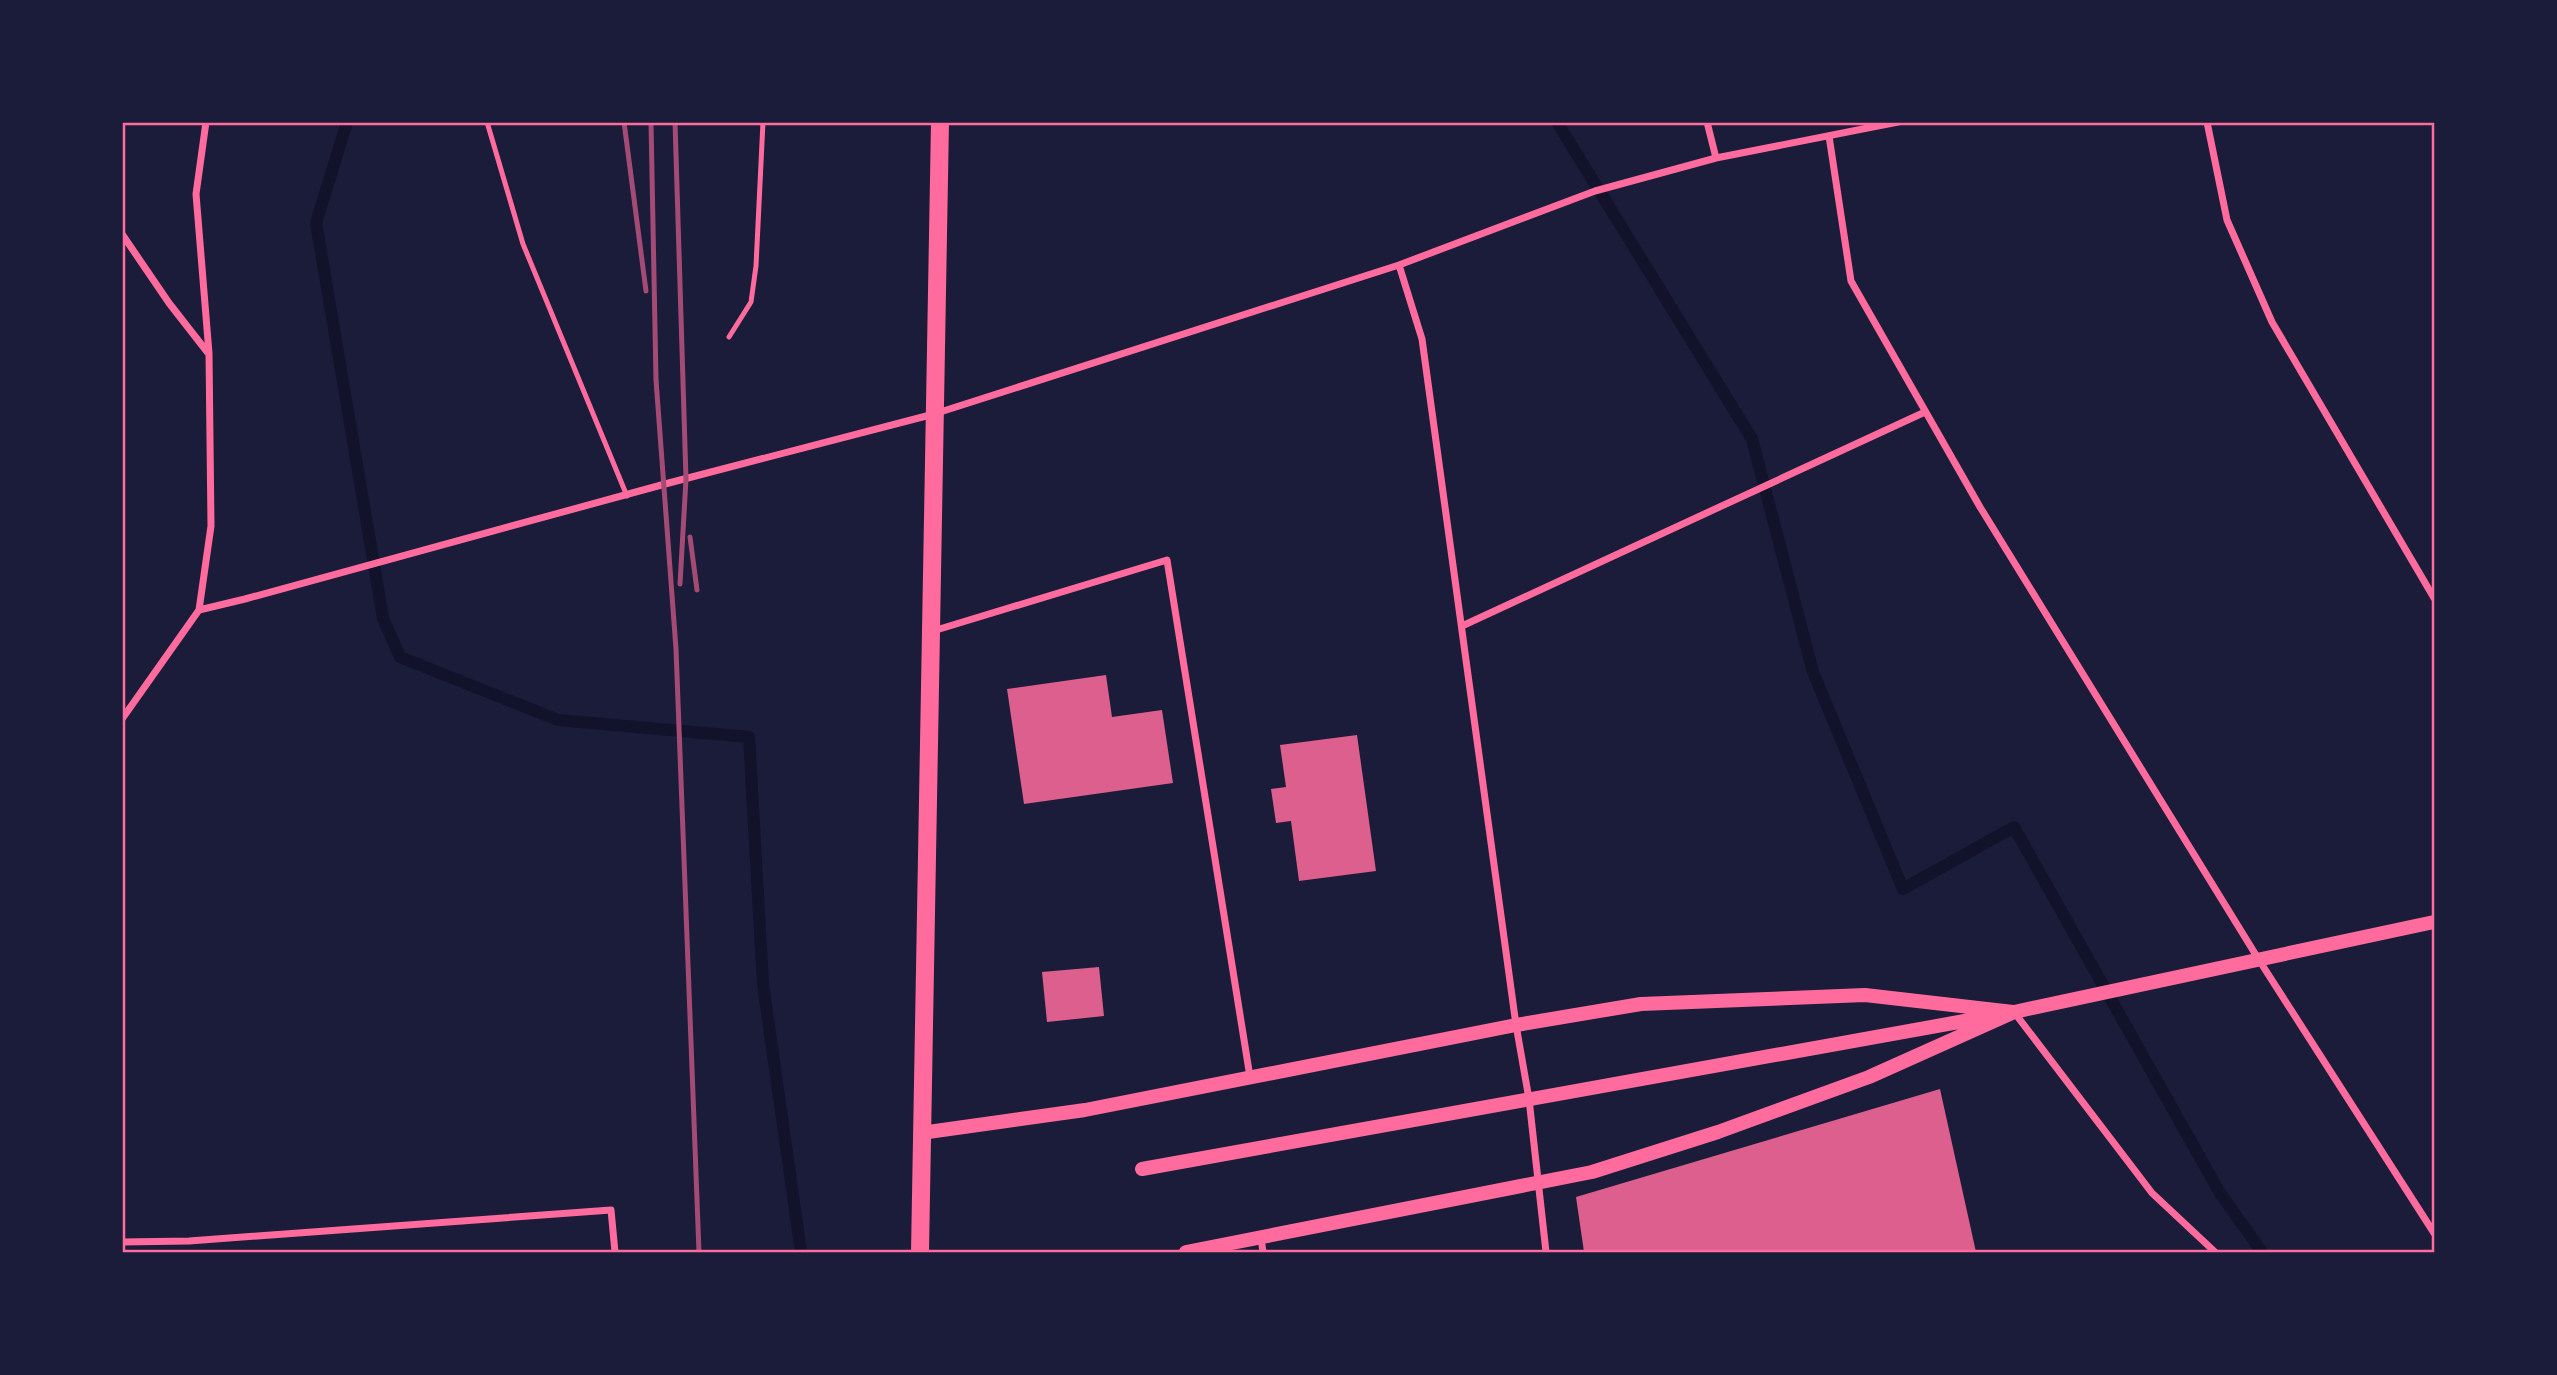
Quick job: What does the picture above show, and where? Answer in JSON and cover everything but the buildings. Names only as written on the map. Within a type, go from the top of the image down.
[{"type":"main road","points":[[920,1252],[940,122]]},
{"type":"main road","points":[[1142,1169],[2014,1012],[2434,922]]},
{"type":"main road","points":[[921,1133],[1085,1110],[1516,1025],[1642,1004],[1865,995],[2014,1012]]},
{"type":"main road","points":[[1186,1252],[1262,1245],[1591,1172],[1718,1132],[1869,1077],[2014,1012]]},
{"type":"street","points":[[122,719],[199,610],[211,526],[209,353],[196,194],[206,122]]},
{"type":"street","points":[[1707,122],[1716,158]]},
{"type":"street","points":[[199,610],[934,414],[1399,265],[1595,191],[1716,158],[1898,122]]},
{"type":"street","points":[[2207,122],[2227,219],[2272,322],[2434,598]]},
{"type":"street","points":[[1829,136],[1851,281],[1980,507],[2259,960],[2434,1233]]},
{"type":"street","points":[[122,234],[169,303],[209,353]]},
{"type":"street","points":[[1399,265],[1422,340],[1516,1025],[1529,1099],[1546,1252]]},
{"type":"street","points":[[1462,625],[1926,412]]},
{"type":"street","points":[[931,632],[1167,559],[1250,1078]]},
{"type":"street","points":[[2014,1012],[2152,1193],[2215,1252]]},
{"type":"street","points":[[122,1242],[189,1241],[611,1210],[615,1252]]},
{"type":"lane","points":[[487,122],[523,244],[627,496]]},
{"type":"lane","points":[[729,337],[751,302],[757,266],[763,122]]},
{"type":"waterway","points":[[347,122],[316,223],[383,618],[400,657],[558,720],[749,737],[763,984],[801,1252]]},
{"type":"waterway","points":[[1557,122],[1752,439],[1813,672],[1903,889],[2014,827],[2220,1193],[2262,1252]]},
{"type":"railway","points":[[624,122],[646,291]]},
{"type":"railway","points":[[651,122],[656,380],[676,649],[699,1252]]},
{"type":"railway","points":[[675,122],[686,479],[680,584]]},
{"type":"railway","points":[[690,537],[697,590]]}]
